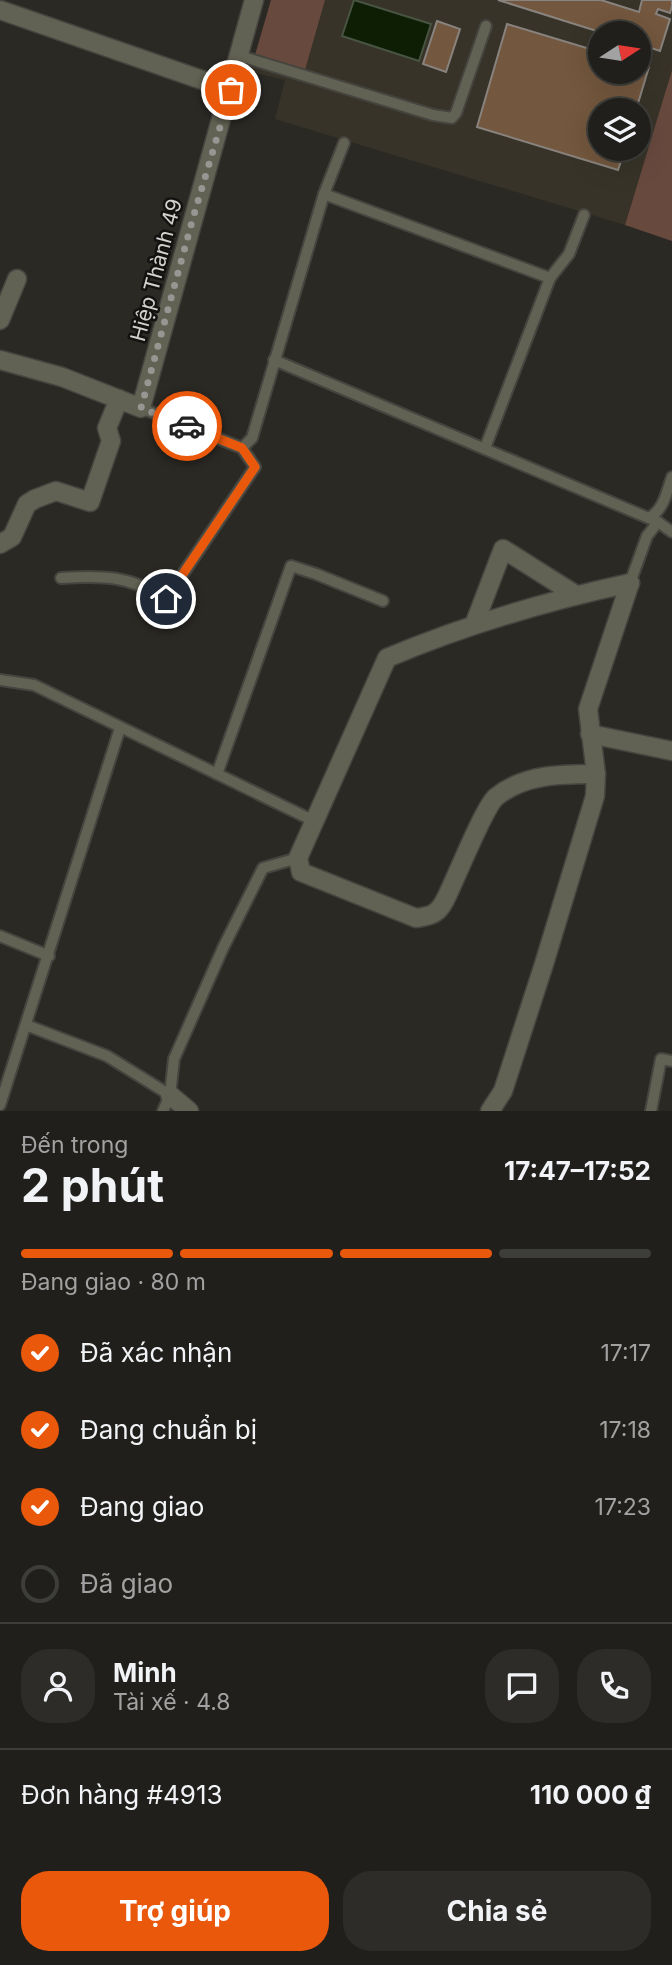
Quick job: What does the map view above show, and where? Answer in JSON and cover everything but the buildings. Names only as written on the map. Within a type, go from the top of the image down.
[{"type":"street","name":"Hiệp Thành 49","points":[[141,408],[254,0]]},
{"type":"street","points":[[0,10],[231,90]]},
{"type":"street","points":[[0,320],[17,279]]},
{"type":"street","points":[[0,360],[62,377],[141,408]]},
{"type":"street","points":[[0,544],[12,537],[27,504],[35,499],[56,491],[90,502],[111,441],[107,428],[119,399]]},
{"type":"street","points":[[474,625],[503,549],[576,595]]},
{"type":"street","points":[[596,774],[557,774],[530,780],[494,798],[446,900],[439,911],[430,916],[416,918],[301,872],[298,858],[387,658],[444,634],[576,595],[630,583]]},
{"type":"street","points":[[490,1111],[503,1091],[595,796],[596,774],[587,709],[630,583]]},
{"type":"street","points":[[590,734],[672,751]]},
{"type":"street","points":[[167,1103],[189,1111]]},
{"type":"lane","points":[[240,56],[433,116],[452,118],[486,26]]},
{"type":"lane","points":[[242,448],[252,438],[324,194],[344,143]]},
{"type":"lane","points":[[324,194],[550,278]]},
{"type":"lane","points":[[485,448],[550,278],[569,254],[584,215]]},
{"type":"lane","points":[[274,360],[654,520],[672,531]]},
{"type":"lane","points":[[61,578],[101,575],[148,587],[166,599],[255,467],[242,448],[141,408]]},
{"type":"lane","points":[[630,583],[672,477]]},
{"type":"lane","points":[[216,774],[291,566],[383,601]]},
{"type":"lane","points":[[0,680],[34,685],[314,821]]},
{"type":"lane","points":[[0,1102],[120,728]]},
{"type":"lane","points":[[26,1025],[107,1056],[167,1103],[174,1059],[223,948],[263,868],[298,858]]},
{"type":"lane","points":[[0,936],[49,956]]},
{"type":"lane","points":[[651,1111],[661,1059],[672,1061]]},
{"type":"shaded area","points":[[271,0],[672,0],[672,70],[651,139],[651,98],[588,98],[588,161],[644,161],[625,225],[275,119],[285,80],[252,72]]},
{"type":"shaded area","points":[[271,0],[325,0],[305,70],[255,55]]},
{"type":"shaded area","points":[[354,0],[431,24],[419,61],[342,36]]},
{"type":"shaded area","points":[[672,70],[672,241],[625,225],[644,161],[651,161],[651,139]]},
{"type":"way so far","points":[[187,426],[141,408],[231,90]]},
{"type":"route","points":[[166,599],[255,467],[242,448],[187,426]]}]
